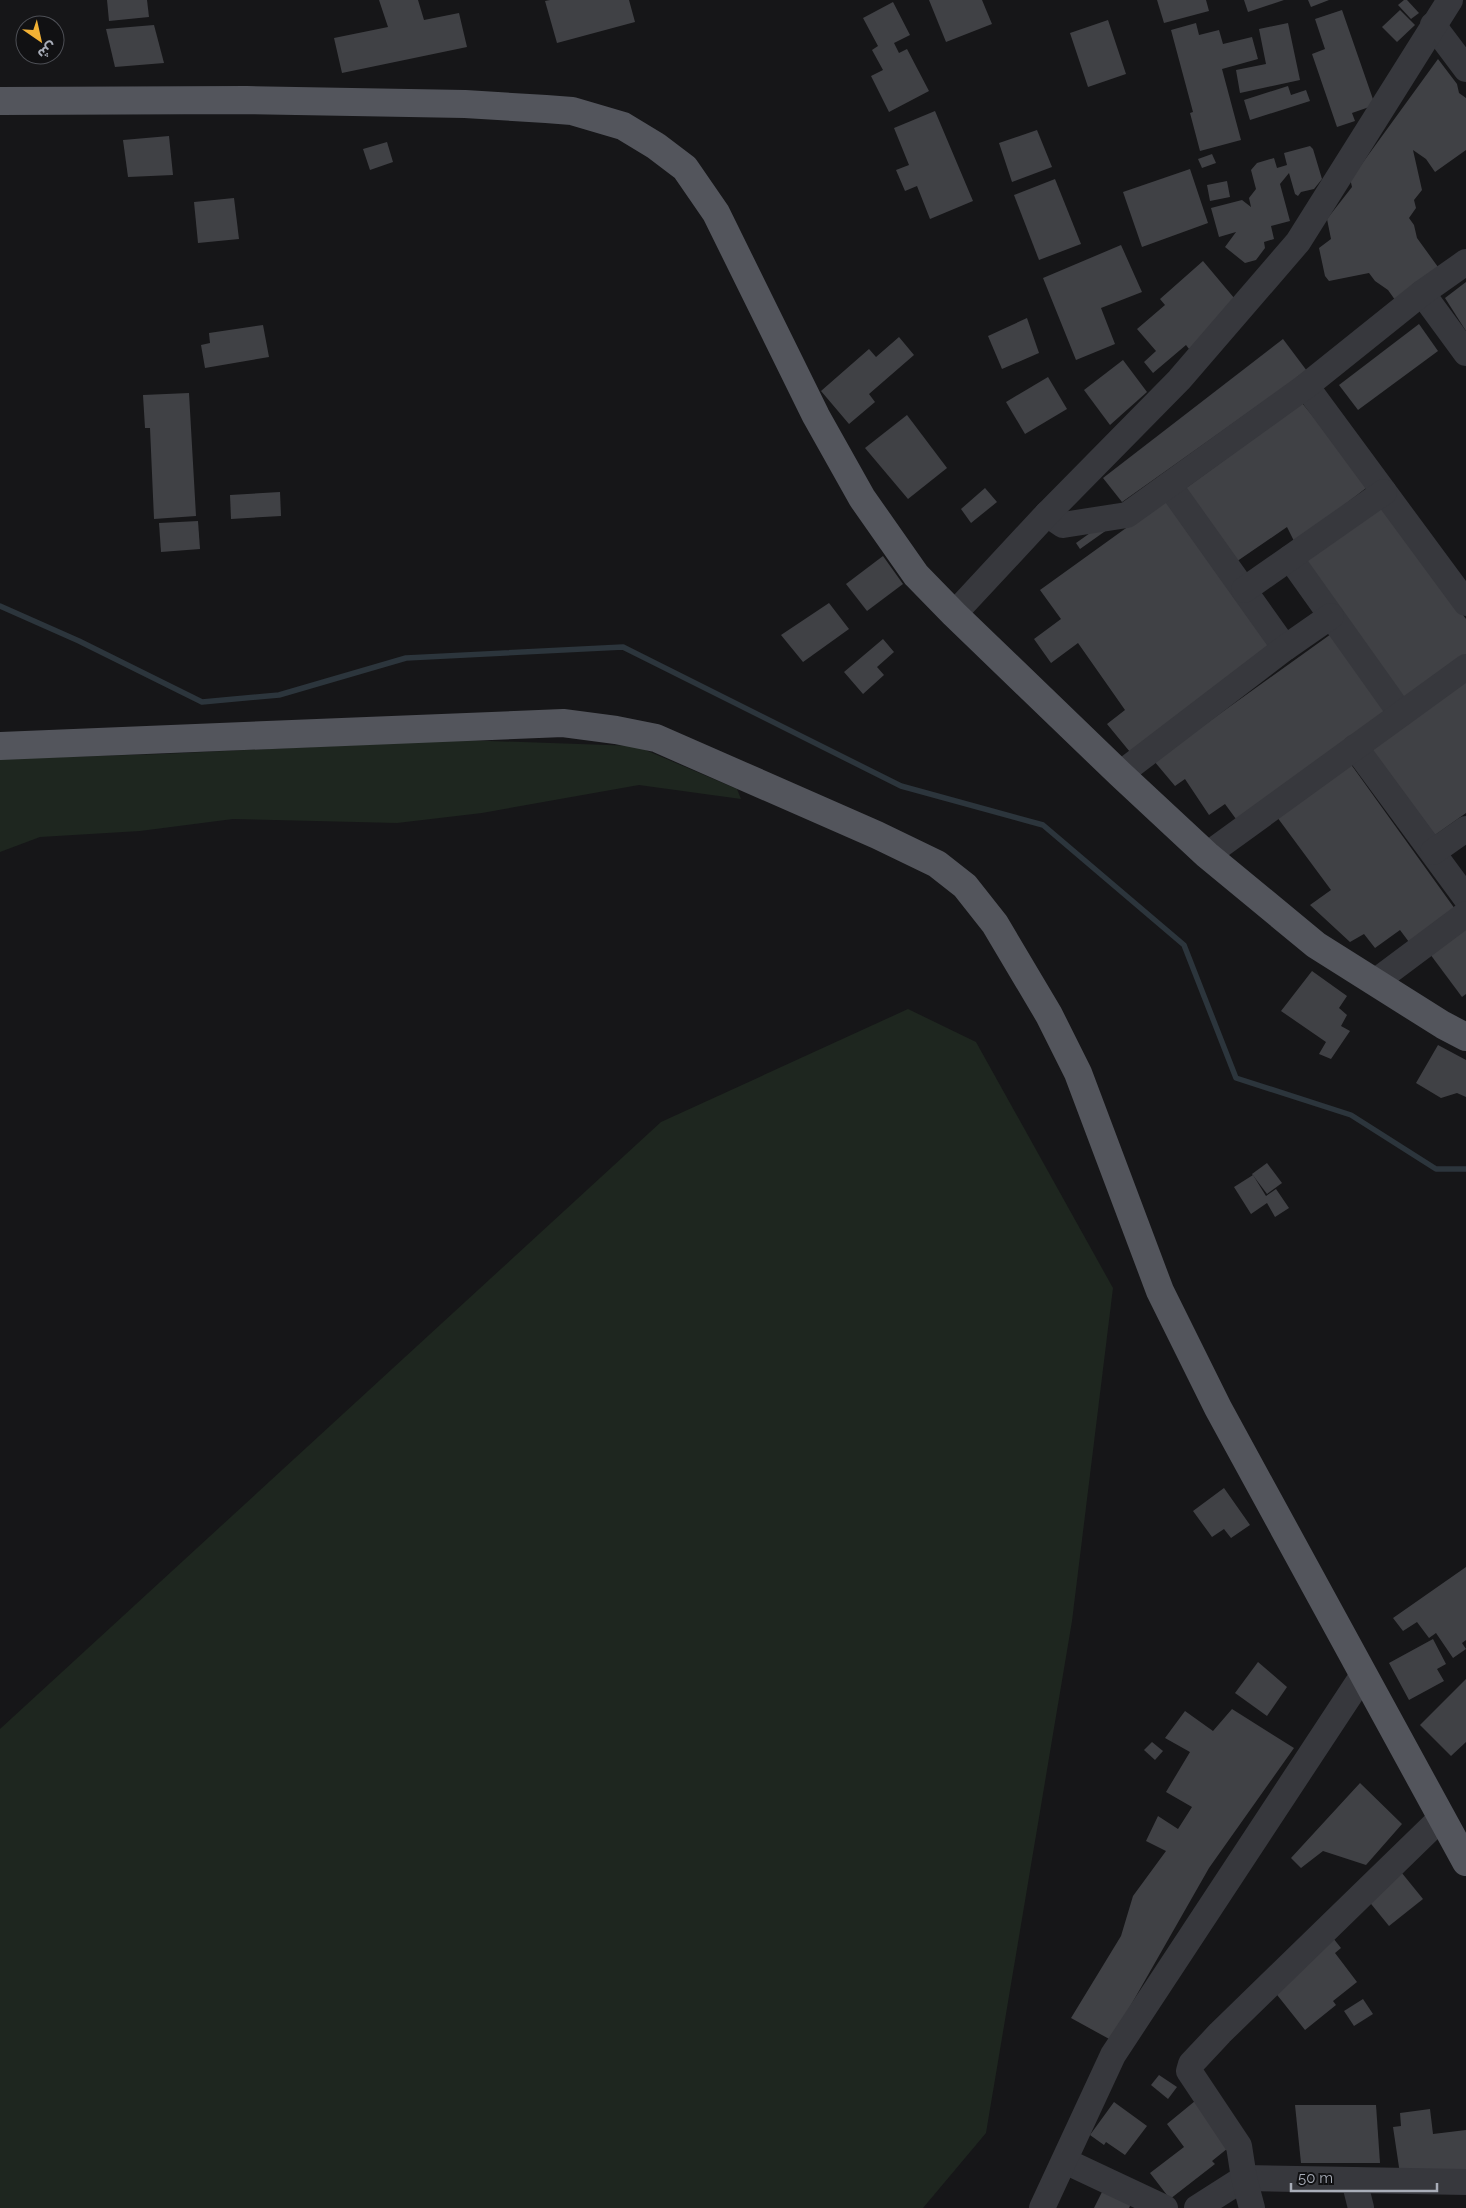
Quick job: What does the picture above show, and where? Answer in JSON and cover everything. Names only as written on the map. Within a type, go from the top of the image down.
[{"type":"main road","points":[[0,101],[247,100],[465,104],[572,111],[623,126],[656,146],[685,168],[716,213],[816,416],[862,498],[916,575],[1120,774],[1207,855],[1316,945],[1443,1025],[1466,1037]]},
{"type":"main road","points":[[0,746],[563,723],[616,730],[656,738],[877,835],[937,864],[965,886],[994,924],[1049,1015],[1078,1073],[1160,1292],[1218,1408],[1466,1862]]},
{"type":"street","points":[[954,614],[1047,514],[1179,380],[1298,242],[1450,0]]},
{"type":"street","points":[[1433,25],[1464,63]]},
{"type":"street","points":[[1047,514],[1063,525],[1127,515],[1306,386],[1422,293],[1466,262]]},
{"type":"street","points":[[1422,293],[1466,353]]},
{"type":"street","points":[[1306,386],[1466,603]]},
{"type":"street","points":[[1169,485],[1285,648]]},
{"type":"street","points":[[1244,590],[1384,492]]},
{"type":"street","points":[[1290,558],[1401,714]]},
{"type":"street","points":[[1120,774],[1285,648],[1332,616]]},
{"type":"street","points":[[1207,855],[1466,667]]},
{"type":"street","points":[[1355,747],[1466,898]]},
{"type":"street","points":[[1433,852],[1466,829]]},
{"type":"street","points":[[1375,982],[1466,914]]},
{"type":"street","points":[[1042,2208],[1113,2055],[1363,1675]]},
{"type":"street","points":[[1252,2208],[1244,2178],[1240,2146],[1189,2071],[1191,2064],[1220,2033],[1442,1817]]},
{"type":"street","points":[[1065,2161],[1165,2208]]},
{"type":"street","points":[[1197,2208],[1244,2178],[1466,2182]]},
{"type":"street","points":[[1354,2180],[1361,2208]]},
{"type":"shaded area","points":[[463,740],[636,746],[737,789],[741,799],[639,785],[482,813],[397,823],[233,819],[140,831],[40,837],[0,852],[0,759],[161,754]]},
{"type":"shaded area","points":[[908,1009],[976,1042],[1113,1288],[1072,1621],[986,2133],[923,2208],[0,2208],[0,1729],[661,1122]]},
{"type":"building","points":[[107,0],[147,0],[149,17],[109,21]]},
{"type":"building","points":[[379,0],[418,0],[424,20],[459,13],[467,47],[342,73],[334,38],[388,27]]},
{"type":"building","points":[[629,0],[635,22],[557,43],[545,1]]},
{"type":"building","points":[[929,0],[982,0],[992,24],[946,42]]},
{"type":"building","points":[[1157,0],[1206,0],[1209,11],[1164,23]]},
{"type":"building","points":[[1244,0],[1284,0],[1248,12]]},
{"type":"building","points":[[1308,0],[1329,0],[1311,7]]},
{"type":"building","points":[[1407,0],[1419,13],[1411,19],[1398,5]]},
{"type":"building","points":[[893,2],[910,35],[894,43],[899,53],[907,49],[929,91],[889,112],[871,76],[883,70],[872,50],[878,46],[863,18]]},
{"type":"building","points":[[1342,10],[1375,105],[1352,113],[1355,121],[1337,127],[1312,54],[1325,49],[1315,19]]},
{"type":"building","points":[[1400,10],[1415,25],[1397,42],[1382,27]]},
{"type":"building","points":[[1108,20],[1126,74],[1088,87],[1070,33]]},
{"type":"building","points":[[1196,23],[1199,35],[1219,30],[1223,44],[1252,37],[1258,59],[1222,69],[1241,140],[1200,151],[1190,113],[1193,112],[1171,30]]},
{"type":"building","points":[[1288,23],[1300,80],[1240,93],[1236,70],[1266,64],[1259,29]]},
{"type":"building","points":[[154,25],[164,63],[115,67],[106,29]]},
{"type":"building","points":[[1438,59],[1457,84],[1459,93],[1466,98],[1466,150],[1435,172],[1426,159],[1413,150],[1422,190],[1414,200],[1416,208],[1409,218],[1414,225],[1417,238],[1438,267],[1398,304],[1388,290],[1375,281],[1369,273],[1329,281],[1325,276],[1319,248],[1331,239],[1327,219],[1352,187],[1349,174],[1361,165]]},
{"type":"building","points":[[1288,86],[1291,95],[1306,90],[1310,101],[1250,120],[1244,100]]},
{"type":"building","points":[[935,111],[973,201],[930,219],[917,186],[905,191],[896,170],[909,165],[894,128]]},
{"type":"building","points":[[1037,130],[1052,167],[1012,182],[999,143]]},
{"type":"building","points":[[169,136],[173,175],[128,177],[123,140]]},
{"type":"building","points":[[387,142],[393,162],[370,170],[363,149]]},
{"type":"building","points":[[1310,146],[1313,149],[1322,179],[1314,189],[1301,192],[1298,196],[1295,194],[1289,173],[1280,184],[1290,221],[1271,226],[1274,239],[1264,242],[1265,248],[1256,260],[1245,263],[1225,247],[1236,232],[1219,237],[1211,208],[1242,200],[1251,207],[1249,198],[1256,189],[1251,170],[1257,163],[1274,158],[1277,168],[1287,165],[1284,153]]},
{"type":"building","points":[[1212,154],[1216,163],[1202,168],[1198,159]]},
{"type":"building","points":[[1190,169],[1208,223],[1142,247],[1123,192]]},
{"type":"building","points":[[1055,179],[1081,244],[1039,260],[1014,195]]},
{"type":"building","points":[[1227,181],[1230,197],[1210,201],[1207,185]]},
{"type":"building","points":[[234,198],[239,239],[198,243],[194,202]]},
{"type":"building","points":[[1121,245],[1142,292],[1101,308],[1115,344],[1076,360],[1043,278]]},
{"type":"building","points":[[1203,261],[1240,305],[1189,349],[1186,345],[1153,373],[1144,362],[1156,351],[1137,329],[1165,305],[1160,299]]},
{"type":"building","points":[[1466,282],[1466,331],[1445,298]]},
{"type":"building","points":[[1027,318],[1039,353],[1002,369],[988,336]]},
{"type":"building","points":[[1419,324],[1438,351],[1358,410],[1339,385]]},
{"type":"building","points":[[263,325],[269,357],[205,368],[201,345],[210,343],[209,333]]},
{"type":"building","points":[[899,337],[914,355],[869,394],[875,402],[849,424],[821,391],[869,349],[876,357]]},
{"type":"building","points":[[1283,339],[1307,371],[1122,502],[1103,478]]},
{"type":"building","points":[[1123,360],[1147,392],[1110,425],[1084,390]]},
{"type":"building","points":[[1048,377],[1067,409],[1025,434],[1006,402]]},
{"type":"building","points":[[189,393],[196,516],[154,519],[150,428],[145,428],[143,395]]},
{"type":"building","points":[[1302,403],[1370,485],[1295,543],[1287,527],[1233,564],[1186,488]]},
{"type":"building","points":[[907,415],[947,468],[908,499],[865,448]]},
{"type":"building","points":[[985,488],[997,502],[971,523],[961,509]]},
{"type":"building","points":[[280,492],[281,516],[231,519],[230,495]]},
{"type":"building","points":[[1165,500],[1272,647],[1130,752],[1107,724],[1125,710],[1078,643],[1051,663],[1034,639],[1061,619],[1040,590]]},
{"type":"building","points":[[1131,504],[1135,510],[1080,549],[1076,543]]},
{"type":"building","points":[[1381,506],[1466,619],[1466,655],[1404,699],[1305,561]]},
{"type":"building","points":[[198,521],[200,549],[161,552],[159,523]]},
{"type":"building","points":[[883,556],[903,584],[867,611],[846,584]]},
{"type":"building","points":[[829,603],[849,629],[803,662],[781,635]]},
{"type":"building","points":[[1331,634],[1389,711],[1236,819],[1225,804],[1209,815],[1185,779],[1175,786],[1154,761]]},
{"type":"building","points":[[883,639],[894,652],[877,667],[884,675],[863,694],[844,672]]},
{"type":"building","points":[[1466,677],[1466,813],[1435,835],[1371,749]]},
{"type":"building","points":[[1350,763],[1455,909],[1409,942],[1400,930],[1375,948],[1364,934],[1350,942],[1310,905],[1331,890],[1277,817]]},
{"type":"building","points":[[1466,928],[1466,994],[1462,997],[1430,954]]},
{"type":"building","points":[[1312,971],[1347,996],[1339,1008],[1347,1015],[1341,1026],[1350,1031],[1331,1059],[1319,1054],[1326,1042],[1281,1011]]},
{"type":"building","points":[[1438,1045],[1466,1060],[1466,1097],[1457,1093],[1441,1098],[1416,1083]]},
{"type":"building","points":[[1267,1163],[1282,1183],[1267,1194],[1252,1174]]},
{"type":"building","points":[[1253,1175],[1266,1196],[1276,1189],[1289,1208],[1275,1217],[1267,1203],[1251,1214],[1234,1187]]},
{"type":"building","points":[[1224,1488],[1250,1525],[1231,1538],[1224,1529],[1212,1537],[1193,1511]]},
{"type":"building","points":[[1466,1567],[1466,1640],[1462,1643],[1466,1649],[1453,1658],[1436,1633],[1429,1638],[1417,1622],[1403,1631],[1393,1618]]},
{"type":"building","points":[[1433,1639],[1446,1664],[1437,1669],[1444,1681],[1409,1700],[1389,1663]]},
{"type":"building","points":[[1258,1662],[1287,1687],[1267,1716],[1235,1693]]},
{"type":"building","points":[[1466,1679],[1466,1742],[1451,1756],[1420,1725]]},
{"type":"building","points":[[1232,1709],[1294,1748],[1209,1868],[1111,2040],[1071,2018],[1121,1936],[1133,1896],[1166,1851],[1146,1841],[1158,1816],[1178,1829],[1192,1807],[1166,1792],[1190,1752],[1165,1738],[1185,1711],[1213,1731]]},
{"type":"building","points":[[1152,1742],[1163,1751],[1155,1760],[1144,1750]]},
{"type":"building","points":[[1360,1783],[1402,1824],[1366,1865],[1323,1851],[1301,1868],[1291,1858]]},
{"type":"building","points":[[1397,1867],[1423,1899],[1389,1926],[1363,1894]]},
{"type":"building","points":[[1333,1938],[1341,1948],[1335,1953],[1357,1982],[1333,2001],[1336,2005],[1305,2030],[1270,1986]]},
{"type":"building","points":[[1363,1999],[1373,2014],[1354,2026],[1344,2011]]},
{"type":"building","points":[[1159,2075],[1177,2087],[1168,2099],[1151,2085]]},
{"type":"building","points":[[1195,2101],[1233,2144],[1212,2161],[1215,2164],[1170,2199],[1150,2173],[1184,2147],[1167,2124]]},
{"type":"building","points":[[1114,2102],[1147,2126],[1125,2155],[1106,2142],[1104,2145],[1090,2135]]},
{"type":"building","points":[[1295,2105],[1376,2105],[1380,2163],[1301,2163]]},
{"type":"building","points":[[1430,2109],[1433,2134],[1466,2130],[1466,2169],[1400,2174],[1393,2127],[1401,2126],[1400,2113]]},
{"type":"building","points":[[1103,2190],[1131,2204],[1129,2208],[1094,2208]]},
{"type":"waterway","points":[[0,606],[79,641],[202,702],[279,695],[406,658],[623,647],[901,786],[1043,825],[1184,945],[1236,1078],[1351,1115],[1436,1169],[1466,1169]]}]
